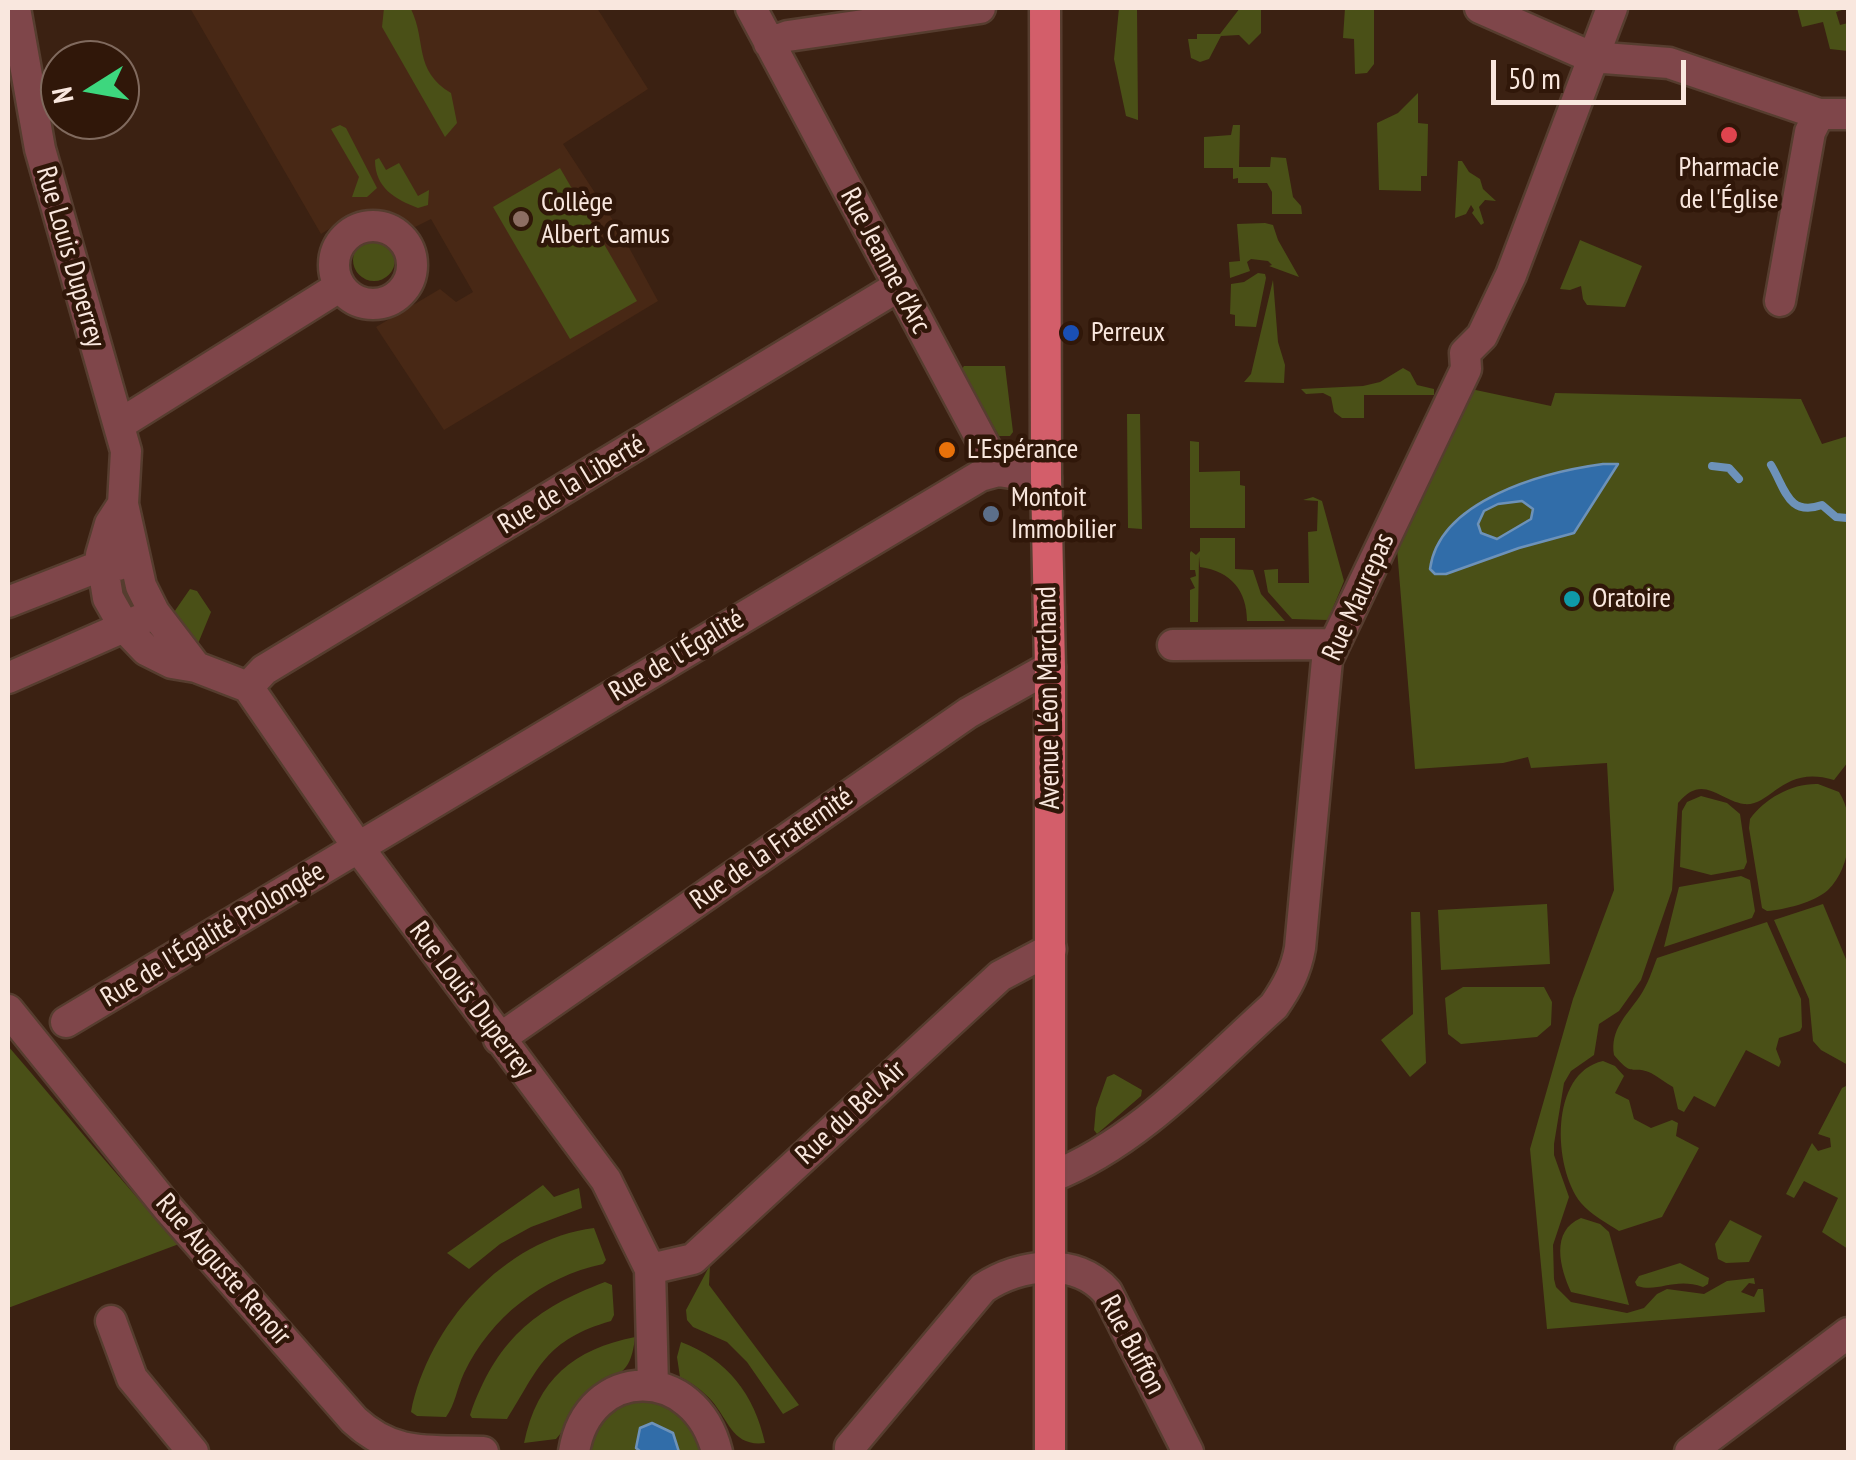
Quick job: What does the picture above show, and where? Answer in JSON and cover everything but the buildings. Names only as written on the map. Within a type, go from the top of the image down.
[{"type":"main road","name":"Avenue Léon Marchand","points":[[1045,8],[1050,1452]]},
{"type":"street","name":"Rue Louis Duperrey","points":[[15,8],[18,94],[40,148],[120,424],[128,462],[123,504],[134,563],[154,612],[196,667]]},
{"type":"street","name":"Rue Jeanne d'Arc","points":[[750,8],[998,471]]},
{"type":"street","points":[[769,43],[788,36],[980,8]]},
{"type":"street","points":[[1480,8],[1591,58],[1669,63],[1834,114]]},
{"type":"street","name":"Rue Maurepas","points":[[1051,1177],[1100,1154],[1140,1124],[1274,1006],[1287,986],[1300,948],[1327,660],[1466,369],[1465,353],[1482,336],[1511,275],[1612,8]]},
{"type":"street","points":[[1780,300],[1810,132],[1834,114]]},
{"type":"street","name":"Rue de la Liberté","points":[[248,687],[264,670],[899,286]]},
{"type":"street","points":[[120,424],[339,287]]},
{"type":"street","points":[[998,471],[1046,478]]},
{"type":"street","name":"Rue de l'Égalité","points":[[358,847],[980,476],[998,471]]},
{"type":"street","name":"Rue Louis Duperrey","points":[[100,566],[106,534],[123,504]]},
{"type":"street","points":[[8,602],[100,566],[134,563]]},
{"type":"street","points":[[100,566],[108,598],[125,628],[158,658],[196,667],[248,687]]},
{"type":"street","points":[[8,678],[154,612]]},
{"type":"street","points":[[1173,645],[1334,644]]},
{"type":"street","name":"Rue de la Fraternité","points":[[499,1039],[968,714],[1050,667]]},
{"type":"street","name":"Rue Louis Duperrey","points":[[248,687],[358,847],[606,1180],[650,1268],[654,1386]]},
{"type":"street","name":"Rue de l'Égalité Prolongée","points":[[66,1022],[358,847]]},
{"type":"street","name":"Rue du Bel Air","points":[[650,1268],[674,1266],[692,1259],[1000,976],[1051,949]]},
{"type":"street","name":"Rue Auguste Renoir","points":[[8,1010],[167,1206],[362,1427],[396,1448],[483,1452]]},
{"type":"street","points":[[850,1452],[984,1288],[1008,1273],[1052,1268]]},
{"type":"street","name":"Rue Buffon","points":[[1052,1268],[1085,1274],[1107,1292],[1188,1452]]},
{"type":"street","points":[[110,1321],[132,1378],[193,1452]]},
{"type":"street","points":[[1690,1452],[1848,1333]]},
{"type":"street","points":[[574,1452],[588,1413],[606,1397],[629,1387],[654,1386],[677,1393],[697,1408],[710,1428],[717,1452]]},
{"type":"shaded area","name":"Collège Albert Camus","points":[[190,8],[597,8],[648,89],[563,144],[620,231],[658,301],[444,430],[376,327],[440,289],[456,302],[473,292],[431,219],[415,227],[392,212],[360,210],[321,234]]},
{"type":"green space","points":[[384,8],[411,9],[426,65],[451,93],[457,123],[445,137],[382,27]]},
{"type":"green space","points":[[1119,8],[1137,8],[1138,120],[1126,116],[1114,59]]},
{"type":"green space","points":[[1240,8],[1261,8],[1261,33],[1249,45],[1239,35],[1221,36],[1209,59],[1200,62],[1191,58],[1188,39],[1197,39],[1197,34],[1220,34]]},
{"type":"green space","points":[[1345,8],[1374,8],[1374,64],[1367,73],[1355,74],[1354,39],[1343,38]]},
{"type":"green space","points":[[1797,8],[1848,8],[1836,12],[1840,25],[1848,23],[1848,51],[1830,49],[1823,22],[1802,27]]},
{"type":"green space","points":[[1418,93],[1418,123],[1428,124],[1427,176],[1421,176],[1421,191],[1379,190],[1377,123],[1398,113]]},
{"type":"green space","points":[[340,125],[346,128],[377,188],[367,197],[352,197],[359,177],[331,129]]},
{"type":"green space","points":[[1233,125],[1240,125],[1239,167],[1270,167],[1271,157],[1286,158],[1293,197],[1302,214],[1272,214],[1272,192],[1267,183],[1238,183],[1238,178],[1233,179],[1233,168],[1204,168],[1204,137],[1231,135]]},
{"type":"green space","points":[[379,158],[386,170],[399,163],[418,196],[429,190],[428,205],[418,208],[388,191],[378,178],[375,160]]},
{"type":"green space","points":[[1458,161],[1480,179],[1483,189],[1496,201],[1485,200],[1479,207],[1484,223],[1481,225],[1471,205],[1466,214],[1455,218]]},
{"type":"green space","points":[[560,168],[637,301],[570,339],[493,207]]},
{"type":"green space","points":[[1237,224],[1273,225],[1299,277],[1269,266],[1272,265],[1268,261],[1251,259],[1247,262],[1250,271],[1230,278],[1229,262],[1240,261]]},
{"type":"green space","points":[[374,239],[389,245],[395,260],[389,275],[374,281],[359,275],[353,260],[359,245]]},
{"type":"green space","points":[[1580,240],[1642,266],[1625,307],[1587,305],[1581,286],[1560,289]]},
{"type":"green space","points":[[1258,273],[1266,278],[1256,327],[1235,326],[1235,315],[1230,314],[1231,284],[1244,282]]},
{"type":"green space","points":[[1273,280],[1284,383],[1244,382],[1251,374]]},
{"type":"green space","points":[[964,366],[1005,366],[1013,432],[1010,436],[999,436],[961,370]]},
{"type":"green space","points":[[1403,368],[1417,385],[1434,389],[1434,395],[1364,395],[1364,418],[1342,418],[1334,412],[1331,397],[1323,393],[1306,394],[1301,389],[1363,386],[1380,382]]},
{"type":"green space","points":[[1471,389],[1551,406],[1555,393],[1801,399],[1822,444],[1848,436],[1848,762],[1834,780],[1802,777],[1754,803],[1735,802],[1703,789],[1687,794],[1678,803],[1672,890],[1641,980],[1619,1011],[1599,1024],[1594,1055],[1571,1071],[1564,1083],[1554,1144],[1569,1197],[1553,1245],[1554,1279],[1556,1287],[1571,1302],[1627,1313],[1644,1308],[1667,1289],[1704,1294],[1727,1281],[1754,1278],[1755,1284],[1749,1283],[1741,1292],[1754,1297],[1758,1289],[1763,1289],[1765,1312],[1547,1329],[1530,1149],[1573,999],[1614,890],[1607,763],[1531,768],[1528,757],[1503,763],[1415,769],[1397,549]]},
{"type":"green space","points":[[1127,414],[1140,414],[1142,529],[1128,528]]},
{"type":"green space","points":[[1190,441],[1199,442],[1199,472],[1240,471],[1240,485],[1245,486],[1245,528],[1190,528]]},
{"type":"green space","points":[[1313,497],[1322,501],[1344,581],[1328,620],[1292,619],[1268,592],[1264,570],[1278,569],[1278,583],[1309,583],[1308,532],[1317,531],[1318,501],[1303,500]]},
{"type":"green space","points":[[1200,538],[1235,538],[1235,569],[1253,570],[1261,594],[1285,621],[1247,621],[1244,600],[1235,584],[1220,573],[1200,567],[1199,556],[1198,622],[1190,622],[1190,590],[1195,588],[1190,578],[1196,576],[1195,570],[1190,570],[1190,553],[1196,555],[1200,551]]},
{"type":"green space","points":[[190,589],[197,591],[211,612],[197,646],[172,615]]},
{"type":"green space","points":[[1818,784],[1839,792],[1848,815],[1849,842],[1842,869],[1822,894],[1799,905],[1767,911],[1762,908],[1750,819],[1780,793]]},
{"type":"green space","points":[[1701,796],[1727,803],[1740,814],[1747,862],[1744,869],[1711,875],[1680,867],[1682,811],[1687,802]]},
{"type":"green space","points":[[1741,876],[1750,880],[1755,911],[1752,918],[1664,947],[1679,887]]},
{"type":"green space","points":[[1547,904],[1550,964],[1441,970],[1438,910]]},
{"type":"green space","points":[[1823,904],[1848,964],[1848,1065],[1813,1041],[1809,999],[1774,920]]},
{"type":"green space","points":[[1411,912],[1420,912],[1426,1063],[1410,1077],[1381,1040],[1413,1014]]},
{"type":"green space","points":[[1767,922],[1801,999],[1802,1027],[1779,1038],[1779,1067],[1746,1050],[1715,1107],[1694,1096],[1684,1112],[1678,1109],[1673,1087],[1651,1073],[1629,1069],[1614,1055],[1617,1031],[1643,991],[1657,958]]},
{"type":"green space","points":[[1463,987],[1544,987],[1552,1002],[1551,1025],[1537,1037],[1461,1044],[1448,1034],[1445,998]]},
{"type":"green space","points":[[8,1046],[179,1244],[8,1308]]},
{"type":"green space","points":[[1603,1061],[1624,1076],[1615,1093],[1629,1100],[1634,1119],[1651,1128],[1672,1120],[1678,1123],[1676,1136],[1699,1148],[1662,1217],[1619,1231],[1581,1203],[1565,1168],[1561,1146],[1565,1102],[1573,1083],[1585,1069]]},
{"type":"green space","points":[[1114,1074],[1142,1090],[1141,1096],[1097,1134],[1096,1108],[1107,1077]]},
{"type":"green space","points":[[1848,1085],[1848,1249],[1822,1232],[1838,1198],[1804,1181],[1794,1198],[1786,1194],[1812,1143],[1818,1151],[1831,1147],[1830,1138],[1818,1134],[1842,1088]]},
{"type":"green space","points":[[543,1185],[554,1197],[579,1188],[582,1208],[531,1227],[500,1244],[469,1269],[447,1253]]},
{"type":"green space","points":[[1581,1218],[1600,1224],[1609,1232],[1629,1305],[1571,1292],[1561,1261],[1561,1241],[1571,1224]]},
{"type":"green space","points":[[1730,1220],[1762,1236],[1749,1262],[1726,1263],[1718,1259],[1715,1244]]},
{"type":"green space","points":[[594,1228],[606,1260],[603,1264],[539,1289],[504,1317],[475,1353],[446,1417],[417,1416],[411,1412],[434,1349],[475,1292],[530,1249]]},
{"type":"green space","points":[[1680,1263],[1709,1278],[1708,1284],[1645,1288],[1635,1282],[1639,1276]]},
{"type":"green space","points":[[710,1265],[709,1285],[799,1405],[783,1414],[747,1362],[727,1342],[693,1327],[687,1320],[686,1310]]},
{"type":"green space","points":[[605,1282],[612,1285],[611,1321],[571,1337],[546,1358],[507,1419],[472,1418],[480,1389],[492,1367],[520,1331],[557,1304]]},
{"type":"green space","points":[[635,1337],[623,1370],[582,1399],[556,1439],[524,1443],[538,1401],[562,1370],[594,1350]]},
{"type":"green space","points":[[681,1342],[712,1358],[736,1381],[754,1409],[765,1443],[739,1437],[709,1397],[680,1377],[677,1357]]},
{"type":"green space","points":[[642,1400],[665,1405],[681,1416],[702,1452],[679,1452],[678,1447],[636,1447],[641,1452],[587,1452],[594,1432],[606,1417],[622,1406]]},
{"type":"water","points":[[1618,464],[1574,533],[1446,574],[1435,574],[1430,569],[1438,545],[1473,508],[1525,483],[1579,468]],"holes":[[[1522,501],[1533,509],[1531,519],[1497,539],[1481,533],[1478,524],[1484,511],[1498,504]]]},
{"type":"water","points":[[652,1423],[673,1433],[679,1452],[641,1452],[636,1448],[640,1428]]},
{"type":"waterway","points":[[1771,465],[1795,504],[1811,508],[1822,505],[1836,517],[1847,518]]},
{"type":"waterway","points":[[1712,466],[1729,468],[1739,479]]},
{"type":"place","name":"Pharmacie de l'Église","points":[[1729,135]]},
{"type":"place","name":"Collège Albert Camus","points":[[521,219]]},
{"type":"place","name":"Perreux","points":[[1071,333]]},
{"type":"place","name":"L'Espérance","points":[[947,450]]},
{"type":"place","name":"Montoit Immobilier","points":[[991,514]]},
{"type":"place","name":"Oratoire","points":[[1572,599]]}]
